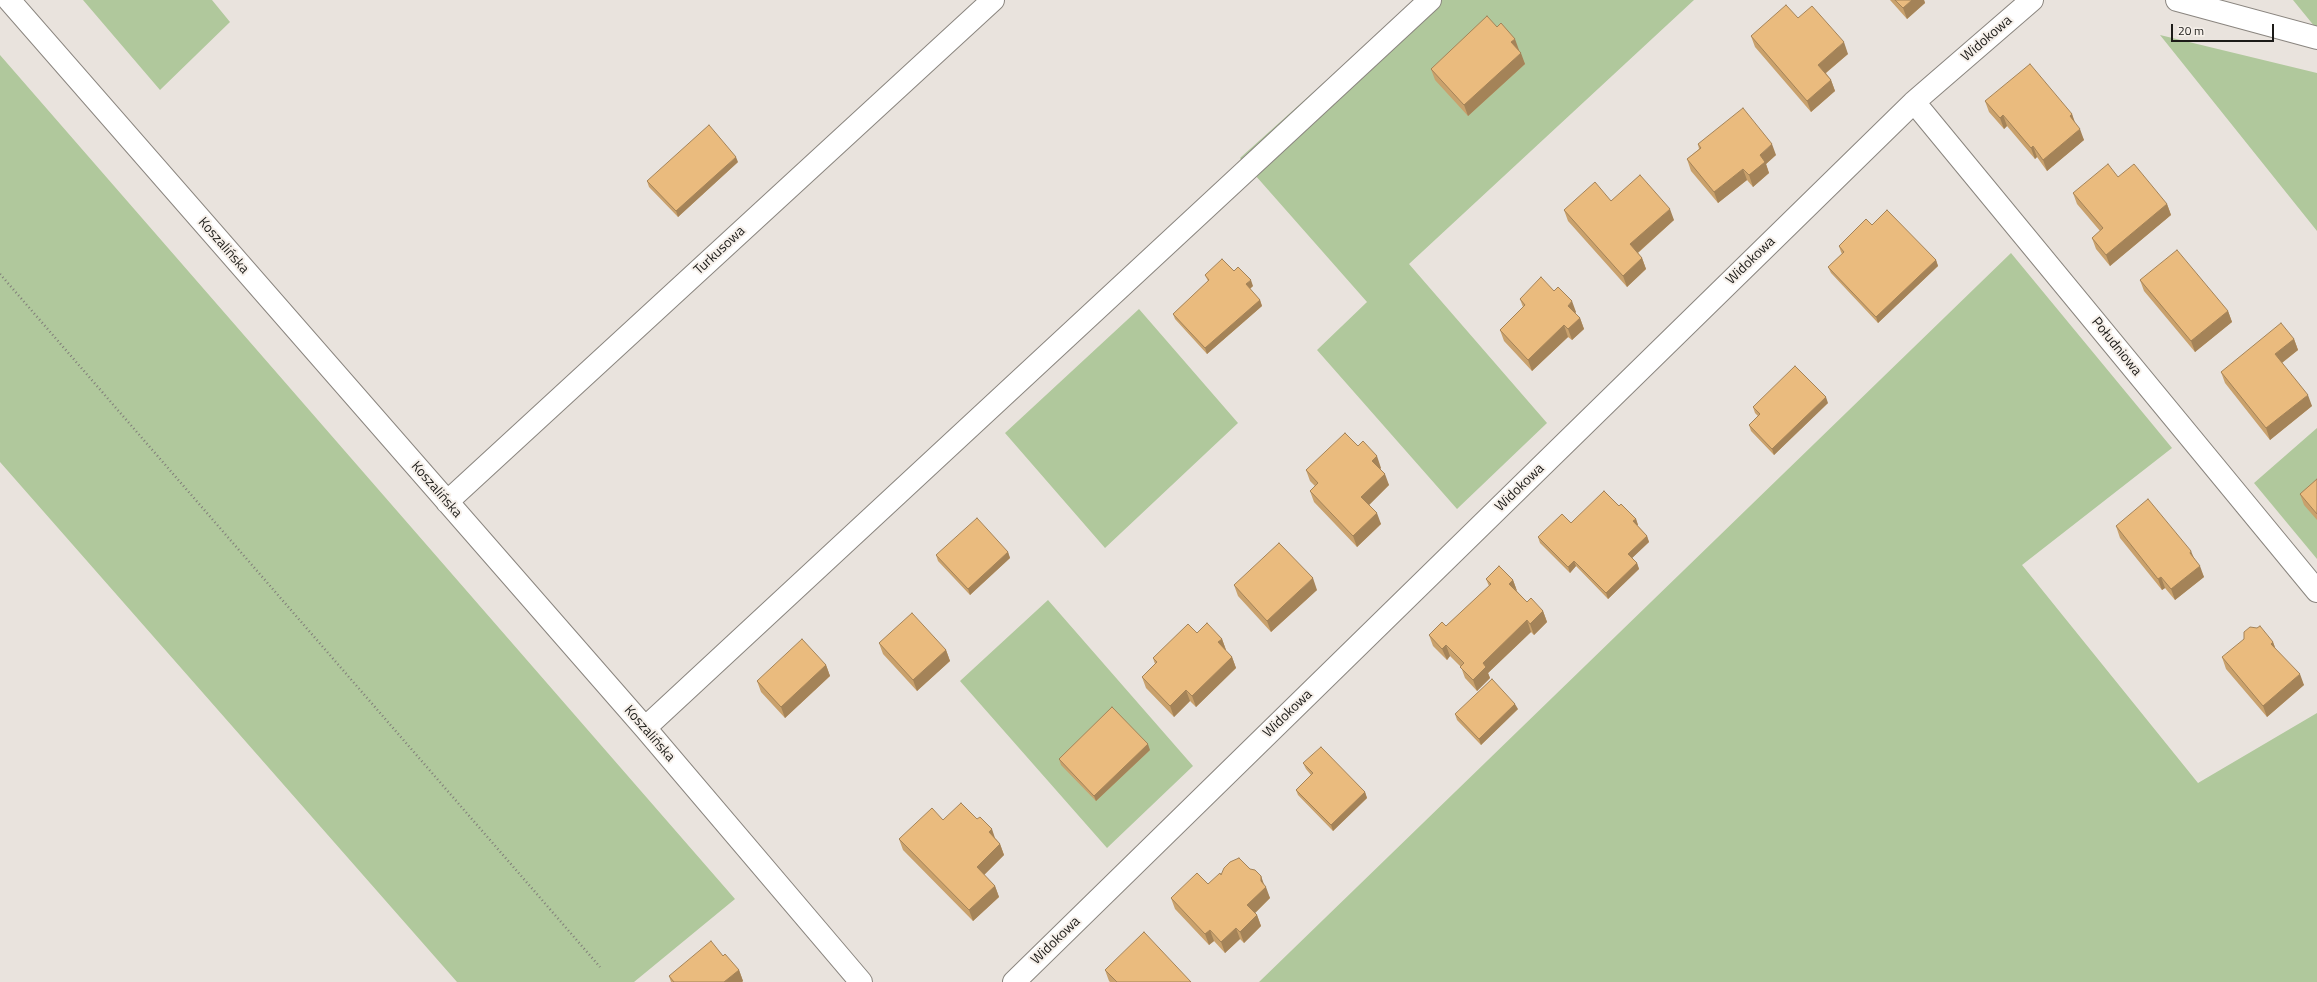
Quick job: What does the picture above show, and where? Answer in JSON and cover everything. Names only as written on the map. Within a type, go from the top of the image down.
[{"type":"street","name":"Koszalińska","points":[[9,0],[645,728],[861,982]]},
{"type":"street","name":"Turkusowa","points":[[447,502],[993,0]]},
{"type":"street","points":[[645,728],[1430,0]]},
{"type":"street","name":"Widokowa","points":[[1014,982],[1914,102],[2032,0]]},
{"type":"street","points":[[2176,0],[2317,38]]},
{"type":"street","name":"Południowa","points":[[1914,102],[2317,591]]},
{"type":"path","points":[[0,274],[600,967]]},
{"type":"green space","points":[[83,0],[212,0],[230,22],[160,90]]},
{"type":"green space","points":[[1416,0],[1694,0],[1409,264],[1547,423],[1457,509],[1317,350],[1367,302],[1240,158]]},
{"type":"green space","points":[[2293,0],[2317,0],[2317,28],[2315,27]]},
{"type":"green space","points":[[2160,35],[2317,73],[2317,231]]},
{"type":"green space","points":[[0,55],[735,899],[634,982],[457,982],[0,462]]},
{"type":"green space","points":[[2011,253],[2172,448],[2022,565],[2198,783],[2317,713],[2317,982],[1259,982]]},
{"type":"green space","points":[[1139,309],[1238,423],[1105,548],[1005,433]]},
{"type":"green space","points":[[2317,428],[2317,559],[2254,483]]},
{"type":"green space","points":[[1048,600],[1193,766],[1107,848],[960,681]]},
{"type":"building","points":[[1895,0],[1912,0],[1903,8]]},
{"type":"building","points":[[1786,5],[1798,18],[1812,6],[1844,42],[1818,65],[1831,80],[1807,101],[1751,36]]},
{"type":"building","points":[[1487,16],[1497,27],[1501,23],[1515,39],[1511,42],[1521,53],[1464,105],[1431,69]]},
{"type":"building","points":[[2030,64],[2072,114],[2070,116],[2080,129],[2043,160],[2033,146],[2031,148],[2003,115],[2000,118],[1985,101]]},
{"type":"building","points":[[1743,108],[1772,144],[1760,155],[1765,162],[1749,175],[1743,169],[1714,192],[1687,159],[1701,148],[1698,144]]},
{"type":"building","points":[[709,125],[736,157],[676,211],[647,181]]},
{"type":"building","points":[[2108,164],[2118,177],[2134,164],[2167,204],[2106,255],[2092,238],[2103,228],[2073,193]]},
{"type":"building","points":[[1640,175],[1670,209],[1630,244],[1642,258],[1623,276],[1564,210],[1595,182],[1611,201]]},
{"type":"building","points":[[1887,210],[1936,260],[1876,317],[1828,267],[1844,252],[1839,246],[1866,219],[1872,225]]},
{"type":"building","points":[[2177,250],[2228,311],[2191,341],[2140,280]]},
{"type":"building","points":[[1222,259],[1234,271],[1238,267],[1251,280],[1246,284],[1260,300],[1205,348],[1173,314],[1209,280],[1205,275]]},
{"type":"building","points":[[1541,277],[1554,291],[1558,287],[1572,301],[1568,306],[1580,318],[1568,329],[1564,325],[1528,360],[1500,330],[1525,305],[1520,299]]},
{"type":"building","points":[[2281,323],[2294,339],[2275,354],[2308,395],[2266,428],[2221,372]]},
{"type":"building","points":[[1795,366],[1826,397],[1772,449],[1749,425],[1760,414],[1753,407]]},
{"type":"building","points":[[1345,433],[1358,446],[1363,441],[1377,456],[1372,461],[1385,474],[1361,497],[1377,513],[1353,536],[1310,491],[1318,483],[1306,470]]},
{"type":"building","points":[[2317,479],[2317,514],[2300,494]]},
{"type":"building","points":[[1604,491],[1619,506],[1621,504],[1636,519],[1633,521],[1647,536],[1628,554],[1637,563],[1606,593],[1574,561],[1568,567],[1538,537],[1562,514],[1571,523]]},
{"type":"building","points":[[2148,499],[2191,551],[2190,553],[2200,566],[2171,589],[2161,577],[2158,579],[2116,526]]},
{"type":"building","points":[[977,518],[1008,552],[968,589],[936,555]]},
{"type":"building","points":[[1279,543],[1313,578],[1267,621],[1234,585]]},
{"type":"building","points":[[1499,566],[1513,580],[1509,584],[1527,602],[1531,598],[1543,611],[1530,624],[1527,620],[1483,663],[1486,667],[1473,680],[1460,667],[1464,663],[1446,645],[1442,649],[1429,635],[1442,622],[1446,626],[1491,584],[1486,579]]},
{"type":"building","points":[[912,613],[946,650],[913,680],[879,643]]},
{"type":"building","points":[[1207,623],[1222,639],[1218,642],[1232,657],[1192,696],[1186,690],[1170,706],[1142,677],[1157,662],[1153,658],[1188,624],[1197,633]]},
{"type":"building","points":[[2260,626],[2273,642],[2271,644],[2300,674],[2263,706],[2222,657],[2244,639],[2244,632],[2250,627],[2257,628]]},
{"type":"building","points":[[802,639],[826,665],[781,707],[757,681]]},
{"type":"building","points":[[1492,679],[1515,704],[1479,739],[1455,714]]},
{"type":"building","points":[[1112,707],[1148,744],[1094,796],[1059,759]]},
{"type":"building","points":[[1321,747],[1365,792],[1331,825],[1296,790],[1313,773],[1303,763]]},
{"type":"building","points":[[961,803],[977,819],[980,817],[992,829],[989,832],[1000,844],[977,867],[995,886],[969,910],[899,839],[932,808],[943,820]]},
{"type":"building","points":[[1239,858],[1250,869],[1255,870],[1261,876],[1261,881],[1266,887],[1247,905],[1257,915],[1240,932],[1236,928],[1221,942],[1210,930],[1205,934],[1171,898],[1197,873],[1208,884],[1220,873],[1221,875],[1224,868],[1230,862]]},
{"type":"building","points":[[1144,932],[1191,982],[1117,982],[1105,970]]},
{"type":"building","points":[[711,941],[723,956],[725,954],[739,970],[724,982],[674,982],[669,976]]}]
